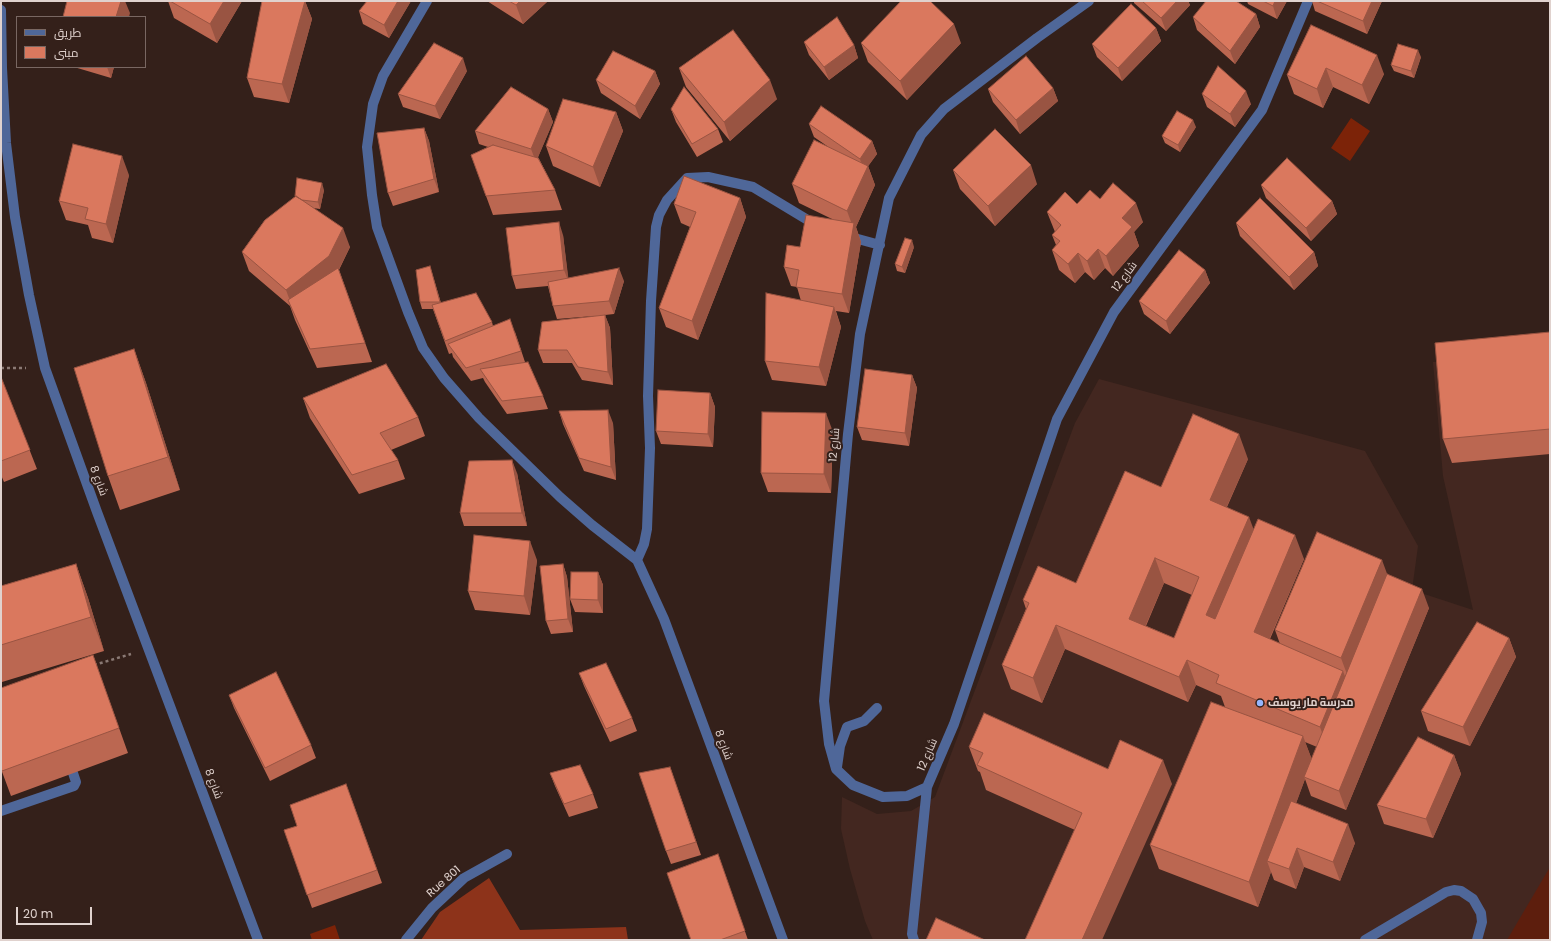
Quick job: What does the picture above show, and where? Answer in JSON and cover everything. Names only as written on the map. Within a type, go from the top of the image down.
[{"type":"street","points":[[427,1],[383,76],[373,104],[367,147],[377,227],[408,312],[423,348],[444,378],[479,418],[560,497],[592,525],[638,560],[644,544],[647,529],[650,448],[648,396],[650,316],[656,227],[659,215],[668,200],[687,178],[708,177],[754,187],[824,230]]},
{"type":"street","name":"شارع 12","points":[[1089,1],[1037,38],[944,109],[921,135],[889,198],[860,334],[849,427],[824,701],[829,744],[836,769],[853,785],[883,796],[907,796],[927,787],[954,724],[1057,419],[1114,312],[1262,110],[1308,1]]},
{"type":"street","name":"شارع 8","points":[[1,10],[6,143],[15,217],[29,295],[45,368],[97,512],[258,940]]},
{"type":"street","points":[[838,234],[880,245]]},
{"type":"street","name":"شارع 8","points":[[638,560],[664,619],[783,940]]},
{"type":"street","points":[[836,769],[840,746],[847,727],[864,722],[877,708]]},
{"type":"street","points":[[1,811],[74,786],[76,782],[73,773]]},
{"type":"street","points":[[914,940],[912,934],[927,787]]},
{"type":"street","name":"Rue 801","points":[[406,940],[432,908],[464,878],[508,854]]},
{"type":"street","points":[[1365,940],[1446,892],[1454,890],[1467,894],[1477,904],[1481,913],[1482,922],[1477,940]]},
{"type":"path","points":[[1,368],[45,368]]},
{"type":"path","points":[[90,667],[149,648]]},
{"type":"shaded area","points":[[1351,118],[1370,131],[1350,161],[1331,148]]},
{"type":"shaded area","name":"مدرسة مار يوسف","points":[[1550,351],[1550,940],[873,940],[865,921],[850,869],[841,829],[842,797],[877,814],[911,811],[935,797],[1075,423],[1099,379],[1365,451],[1418,546],[1412,590],[1473,610],[1443,476],[1433,362]]},
{"type":"shaded area","points":[[1550,867],[1550,940],[1507,940]]},
{"type":"shaded area","points":[[489,878],[520,930],[626,927],[628,940],[421,940],[440,912]]},
{"type":"shaded area","points":[[335,925],[340,940],[312,940],[310,934]]},
{"type":"building","points":[[67,1],[121,1],[116,16],[63,16]]},
{"type":"building","points":[[170,1],[224,1],[210,24]]},
{"type":"building","points":[[262,1],[305,1],[282,84],[247,78]]},
{"type":"building","points":[[367,1],[398,1],[384,25],[359,11]]},
{"type":"building","points":[[509,1],[520,1],[516,5]]},
{"type":"building","points":[[901,1],[930,1],[954,24],[900,81],[861,43]]},
{"type":"building","points":[[1142,1],[1177,1],[1161,18]]},
{"type":"building","points":[[1206,1],[1236,1],[1256,14],[1230,51],[1193,17]]},
{"type":"building","points":[[1263,1],[1275,1],[1273,6]]},
{"type":"building","points":[[1317,1],[1372,1],[1363,21]]},
{"type":"building","points":[[1131,4],[1156,28],[1118,68],[1092,44]]},
{"type":"building","points":[[837,17],[854,45],[824,67],[804,42]]},
{"type":"building","points":[[1311,25],[1377,55],[1362,85],[1326,68],[1317,89],[1287,75]]},
{"type":"building","points":[[733,30],[770,80],[724,122],[679,68]]},
{"type":"building","points":[[434,43],[463,58],[435,106],[398,94]]},
{"type":"building","points":[[1398,44],[1418,50],[1411,71],[1391,65]]},
{"type":"building","points":[[613,51],[655,71],[635,106],[596,80]]},
{"type":"building","points":[[1026,56],[1053,88],[1016,120],[988,89]]},
{"type":"building","points":[[1218,66],[1246,91],[1230,114],[1202,94]]},
{"type":"building","points":[[511,87],[548,109],[531,149],[475,131]]},
{"type":"building","points":[[684,87],[718,129],[692,144],[671,109]]},
{"type":"building","points":[[563,99],[616,112],[593,167],[546,146]]},
{"type":"building","points":[[821,106],[872,141],[860,159],[809,124]]},
{"type":"building","points":[[1177,111],[1193,120],[1178,145],[1162,136]]},
{"type":"building","points":[[424,128],[434,179],[388,193],[377,133]]},
{"type":"building","points":[[995,129],[1031,165],[988,206],[953,170]]},
{"type":"building","points":[[814,140],[868,166],[847,211],[792,184]]},
{"type":"building","points":[[73,144],[122,156],[106,224],[85,219],[88,208],[59,201]]},
{"type":"building","points":[[493,145],[538,158],[555,190],[486,196],[471,155]]},
{"type":"building","points":[[1287,158],[1332,201],[1306,228],[1261,185]]},
{"type":"building","points":[[684,176],[740,198],[692,321],[659,308],[696,212],[674,204]]},
{"type":"building","points":[[297,178],[322,183],[318,202],[302,200],[295,196]]},
{"type":"building","points":[[1113,183],[1136,203],[1122,218],[1132,227],[1106,256],[1098,249],[1087,261],[1078,253],[1068,264],[1052,250],[1060,241],[1052,235],[1061,225],[1047,212],[1065,192],[1077,204],[1090,190],[1100,199]]},
{"type":"building","points":[[296,196],[343,228],[329,256],[286,290],[242,252],[265,220]]},
{"type":"building","points":[[1260,198],[1314,252],[1289,277],[1236,223]]},
{"type":"building","points":[[806,215],[854,223],[842,294],[796,287],[799,270],[784,267],[787,245],[800,247]]},
{"type":"building","points":[[559,222],[564,270],[512,276],[506,228]]},
{"type":"building","points":[[905,238],[912,240],[902,267],[895,264]]},
{"type":"building","points":[[1179,250],[1205,270],[1166,321],[1139,301]]},
{"type":"building","points":[[430,266],[440,302],[420,302],[416,270]]},
{"type":"building","points":[[338,268],[365,343],[310,349],[288,300]]},
{"type":"building","points":[[619,268],[609,301],[553,306],[548,282]]},
{"type":"building","points":[[476,293],[492,322],[445,341],[432,305]]},
{"type":"building","points":[[766,293],[834,307],[819,367],[765,361]]},
{"type":"building","points":[[605,315],[608,372],[578,367],[567,350],[538,350],[542,322]]},
{"type":"building","points":[[510,319],[521,351],[466,368],[448,344]]},
{"type":"building","points":[[1550,332],[1550,429],[1443,439],[1435,343]]},
{"type":"building","points":[[134,349],[168,457],[108,476],[74,368]]},
{"type":"building","points":[[528,362],[543,396],[502,401],[480,369]]},
{"type":"building","points":[[386,364],[418,417],[380,433],[398,460],[352,475],[303,398]]},
{"type":"building","points":[[865,369],[912,375],[905,433],[857,427]]},
{"type":"building","points":[[1,377],[30,450],[1,461]]},
{"type":"building","points":[[658,390],[710,393],[708,434],[656,431]]},
{"type":"building","points":[[608,410],[611,467],[579,458],[559,411]]},
{"type":"building","points":[[762,412],[826,413],[824,474],[761,473]]},
{"type":"building","points":[[1193,414],[1239,434],[1210,500],[1249,517],[1206,615],[1215,619],[1258,519],[1295,535],[1254,632],[1343,671],[1320,727],[1216,683],[1219,675],[1187,660],[1179,677],[1056,625],[1033,678],[1002,665],[1029,603],[1023,600],[1038,566],[1076,583],[1125,471],[1161,487]],"holes":[[[1155,558],[1199,577],[1174,638],[1129,619]]]},
{"type":"building","points":[[512,460],[522,513],[460,513],[469,461]]},
{"type":"building","points":[[1317,532],[1382,560],[1341,658],[1275,630]]},
{"type":"building","points":[[474,535],[530,541],[524,596],[468,591]]},
{"type":"building","points":[[76,564],[91,617],[1,645],[1,586]]},
{"type":"building","points":[[563,564],[568,619],[546,621],[540,566]]},
{"type":"building","points":[[571,572],[598,572],[598,600],[570,599]]},
{"type":"building","points":[[1387,574],[1422,589],[1339,791],[1304,777]]},
{"type":"building","points":[[1477,622],[1509,638],[1463,727],[1421,711]]},
{"type":"building","points":[[93,655],[119,728],[2,771],[1,688]]},
{"type":"building","points":[[606,663],[632,718],[606,729],[579,673]]},
{"type":"building","points":[[276,672],[311,745],[265,768],[229,695]]},
{"type":"building","points":[[1211,702],[1303,736],[1249,882],[1150,845]]},
{"type":"building","points":[[984,713],[1108,769],[1120,740],[1163,760],[1082,940],[1025,940],[1082,813],[977,765],[983,753],[969,747]]},
{"type":"building","points":[[1418,737],[1454,755],[1426,819],[1377,805]]},
{"type":"building","points":[[580,765],[593,794],[564,804],[550,773]]},
{"type":"building","points":[[670,767],[696,842],[666,851],[639,773]]},
{"type":"building","points":[[346,784],[377,870],[307,895],[284,830],[297,826],[290,805]]},
{"type":"building","points":[[1291,801],[1348,824],[1333,862],[1297,848],[1289,869],[1267,861]]},
{"type":"building","points":[[718,854],[745,931],[720,940],[691,940],[667,873]]},
{"type":"building","points":[[936,918],[985,940],[926,940]]},
{"type":"place","name":"مدرسة مار يوسف","points":[[1260,703]]}]
